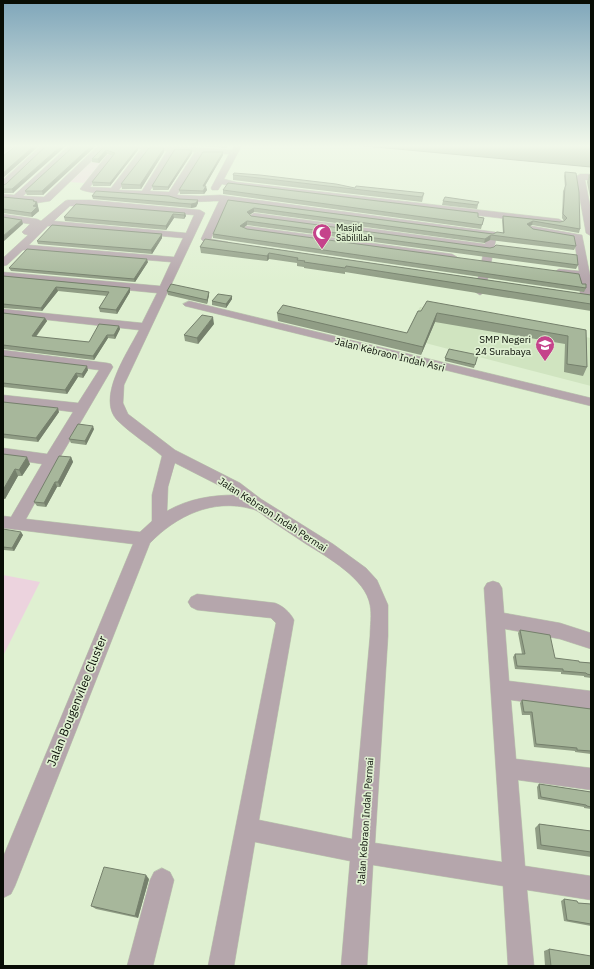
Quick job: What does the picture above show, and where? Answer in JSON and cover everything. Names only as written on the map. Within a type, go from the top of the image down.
[{"type":"street","points":[[16,198],[25,190]]},
{"type":"street","points":[[3,197],[37,200],[47,199],[57,190]]},
{"type":"street","points":[[105,190],[172,195],[174,197],[200,200],[217,198],[348,215],[495,231],[518,227],[572,234],[580,239],[578,256],[585,275],[588,298],[572,295]]},
{"type":"street","points":[[144,194],[146,190]]},
{"type":"street","points":[[172,195],[175,190]]},
{"type":"street","points":[[220,190],[206,240],[208,242],[240,243],[260,203]]},
{"type":"street","points":[[269,190],[495,231]]},
{"type":"street","points":[[583,190],[591,233]]},
{"type":"street","name":"Jalan Kebraon Indah Permai","points":[[3,262],[20,247],[41,223],[67,204],[72,203],[200,212],[190,236],[118,385],[116,403],[125,419],[170,454],[235,487],[256,503],[360,573],[371,586],[379,605],[379,636],[354,966]]},
{"type":"street","points":[[332,240],[348,215]]},
{"type":"street","points":[[254,216],[340,228],[495,231],[559,222]]},
{"type":"street","points":[[4,218],[36,221],[41,223],[190,236]]},
{"type":"street","points":[[3,252],[41,223]]},
{"type":"street","points":[[247,229],[458,258]]},
{"type":"street","points":[[481,285],[490,262],[495,231]]},
{"type":"street","points":[[339,254],[345,242]]},
{"type":"street","points":[[20,247],[178,260]]},
{"type":"street","points":[[474,260],[490,262]]},
{"type":"street","points":[[547,270],[585,275]]},
{"type":"street","points":[[3,275],[163,290]]},
{"type":"street","name":"Jalan Kebraon Indah Asri","points":[[189,304],[388,354],[591,402]]},
{"type":"street","points":[[3,312],[146,327]]},
{"type":"street","points":[[3,354],[107,366],[51,460],[9,523],[143,539]]},
{"type":"street","points":[[3,399],[81,408]]},
{"type":"street","points":[[3,453],[51,460]]},
{"type":"street","points":[[160,522],[158,493],[170,454]]},
{"type":"street","name":"Jalan Bougenvilee Cluster","points":[[3,886],[143,539],[160,522],[196,504],[216,500],[236,500],[256,503]]},
{"type":"street","points":[[493,588],[521,966]]},
{"type":"street","points":[[197,602],[266,609],[275,611],[285,620],[221,966]]},
{"type":"street","points":[[495,619],[560,631],[591,641]]},
{"type":"street","points":[[500,689],[591,701]]},
{"type":"street","points":[[506,768],[591,779]]},
{"type":"street","points":[[246,829],[362,852],[591,888]]},
{"type":"street","points":[[140,966],[162,880]]},
{"type":"shaded area","name":"SMP Negeri 24 Surabaya","points":[[420,307],[591,338],[591,386],[406,338]]},
{"type":"shaded area","points":[[3,575],[40,582],[3,656]]},
{"type":"building","points":[[26,190],[43,190],[42,191]]},
{"type":"building","points":[[225,190],[288,190],[478,213],[478,217],[484,218],[482,225]]},
{"type":"building","points":[[364,190],[397,190],[424,193],[422,197]]},
{"type":"building","points":[[565,190],[579,190],[580,229],[533,221],[527,224],[533,229],[574,236],[576,246],[491,235],[485,239],[254,208],[247,212],[251,216],[490,248],[496,245],[577,255],[578,265],[247,221],[240,226],[247,229],[579,274],[582,284],[586,284],[586,288],[213,234],[228,200],[493,234],[497,232],[504,233],[503,216],[560,222],[567,218],[563,214]]},
{"type":"building","points":[[96,191],[169,196],[179,199],[198,200],[196,203],[191,204],[92,196]]},
{"type":"building","points":[[3,197],[34,200],[33,201],[37,202],[33,206],[37,207],[31,213],[3,209]]},
{"type":"building","points":[[445,197],[479,202],[477,205],[443,201]]},
{"type":"building","points":[[76,204],[185,213],[184,215],[173,214],[166,226],[64,217]]},
{"type":"building","points":[[3,217],[22,220],[3,236]]},
{"type":"building","points":[[52,225],[162,234],[151,250],[37,241]]},
{"type":"building","points":[[205,239],[591,295],[591,304],[346,266],[345,268],[304,262],[305,261],[297,260],[298,258],[269,253],[267,256],[200,247]]},
{"type":"building","points":[[27,249],[147,259],[134,279],[9,268]]},
{"type":"building","points":[[3,276],[130,288],[116,310],[99,308],[109,292],[56,287],[41,308],[3,304]]},
{"type":"building","points":[[171,284],[209,292],[207,300],[167,291]]},
{"type":"building","points":[[218,294],[232,296],[226,304],[212,301]]},
{"type":"building","points":[[427,301],[586,330],[587,367],[567,364],[568,336],[437,313],[423,347],[277,313],[283,305],[407,333],[418,311],[421,311]]},
{"type":"building","points":[[3,313],[45,318],[32,336],[89,342],[99,324],[119,326],[114,335],[107,335],[93,356],[3,345]]},
{"type":"building","points":[[202,315],[213,317],[197,338],[184,335]]},
{"type":"building","points":[[449,349],[478,355],[475,365],[445,358]]},
{"type":"building","points":[[3,356],[87,366],[82,374],[76,373],[65,390],[3,383]]},
{"type":"building","points":[[3,402],[58,408],[36,438],[3,434]]},
{"type":"building","points":[[78,424],[93,426],[85,441],[69,439]]},
{"type":"building","points":[[3,454],[27,457],[19,470],[15,469],[3,490]]},
{"type":"building","points":[[59,456],[71,457],[58,482],[55,482],[44,503],[34,502]]},
{"type":"building","points":[[3,529],[21,532],[12,548],[3,547]]},
{"type":"building","points":[[520,630],[550,635],[555,658],[591,663],[591,675],[586,673],[563,671],[563,669],[517,666],[515,654],[525,654]]},
{"type":"building","points":[[522,700],[591,709],[591,751],[577,750],[577,748],[536,744],[532,712],[524,712]]},
{"type":"building","points":[[539,784],[591,792],[591,807],[541,797]]},
{"type":"building","points":[[539,824],[591,831],[591,852],[541,845]]},
{"type":"building","points":[[104,867],[146,875],[135,916],[91,906]]},
{"type":"building","points":[[564,899],[577,901],[578,903],[591,904],[591,924],[567,920]]},
{"type":"building","points":[[549,949],[591,956],[591,966],[551,966]]},
{"type":"place","name":"Masjid Sabilillah","points":[[322,250]]},
{"type":"place","name":"SMP Negeri 24 Surabaya","points":[[545,362]]}]
